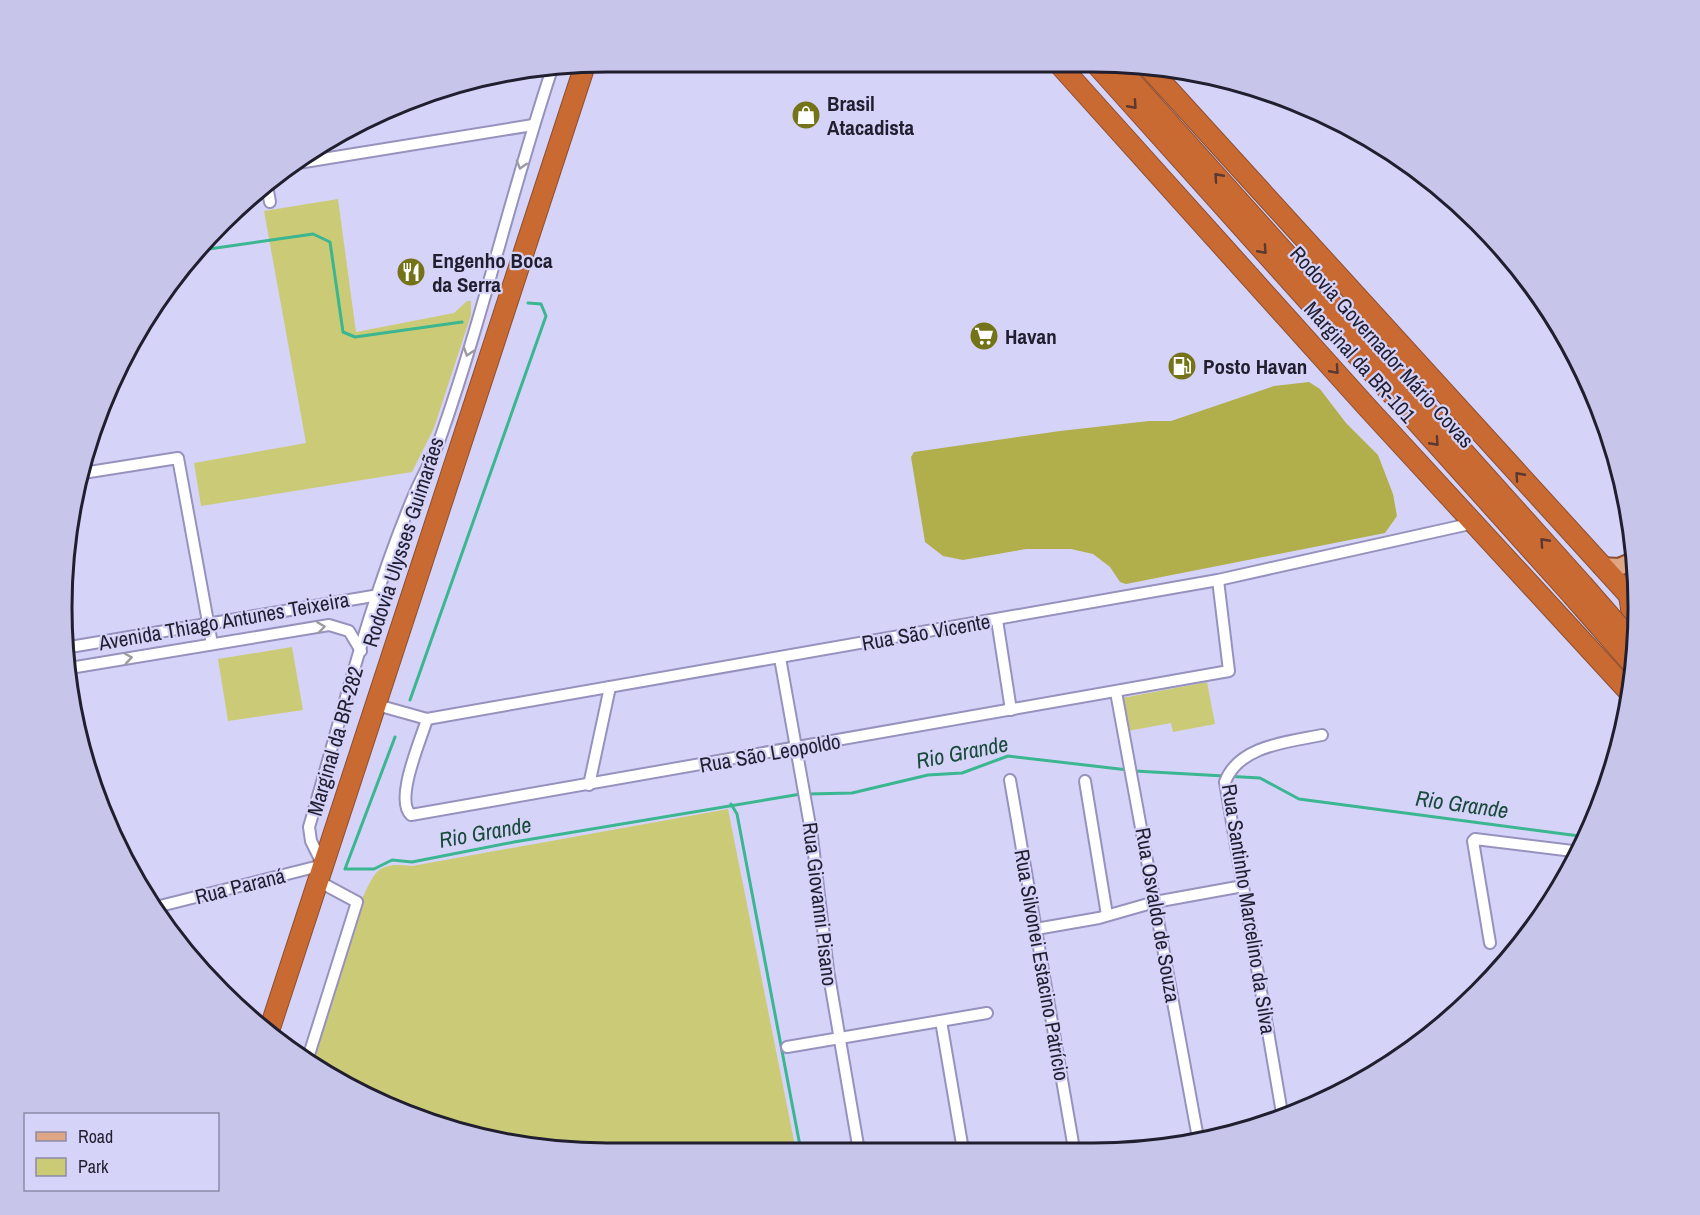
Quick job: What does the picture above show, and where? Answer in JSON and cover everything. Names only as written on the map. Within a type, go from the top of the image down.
[{"type":"highway","name":"Marginal da BR-101","points":[[1066,72],[1622,684]]},
{"type":"highway","points":[[1079,72],[1113,124]]},
{"type":"highway","name":"Rodovia Governador Mário Covas","points":[[1103,72],[1392,394],[1578,590],[1627,637]]},
{"type":"highway","name":"Rodovia Ulysses Guimarães","points":[[271,1024],[582,73]]},
{"type":"highway","name":"Rodovia Governador Mário Covas","points":[[1124,73],[1578,590],[1626,655]]},
{"type":"highway","name":"Marginal da BR-101","points":[[1156,76],[1628,593]]},
{"type":"highway","points":[[1254,280],[1392,394]]},
{"type":"highway","points":[[1580,636],[1598,643],[1611,643],[1627,631]]},
{"type":"main road","points":[[1601,566],[1619,567],[1626,564]]},
{"type":"street","name":"Marginal da BR-282","points":[[320,873],[309,827],[379,595],[415,493],[442,434],[490,284],[506,217],[550,76]]},
{"type":"street","points":[[312,161],[533,125]]},
{"type":"street","points":[[268,194],[270,202]]},
{"type":"street","points":[[89,472],[178,458],[212,644]]},
{"type":"street","name":"Rua São Vicente","points":[[377,705],[427,719],[1218,580],[1475,522]]},
{"type":"street","name":"Rua São Leopoldo","points":[[427,719],[405,792],[405,805],[411,815],[1229,671],[1218,580]]},
{"type":"street","name":"Avenida Thiago Antunes Teixeira","points":[[73,646],[379,595]]},
{"type":"street","points":[[997,620],[1011,710]]},
{"type":"street","name":"Avenida Thiago Antunes Teixeira","points":[[76,667],[329,625],[349,631],[361,651]]},
{"type":"street","name":"Rua Giovanni Pisano","points":[[780,658],[807,806],[840,1038],[858,1143]]},
{"type":"street","points":[[589,785],[610,687]]},
{"type":"street","name":"Rua Osvaldo de Souza","points":[[1116,692],[1197,1133]]},
{"type":"street","name":"Rua Santinho Marcelino da Silva","points":[[1281,1108],[1225,782],[1229,770],[1240,760],[1262,749],[1322,735]]},
{"type":"street","name":"Rua Silvonei Estacino Patrício","points":[[1010,780],[1073,1143]]},
{"type":"street","points":[[1085,781],[1107,915]]},
{"type":"street","points":[[1490,943],[1473,841],[1475,839],[1569,851]]},
{"type":"street","points":[[309,1053],[357,902],[320,873]]},
{"type":"street","name":"Rua Paraná","points":[[162,906],[320,873]]},
{"type":"street","points":[[1036,929],[1107,915],[1155,902],[1243,886]]},
{"type":"street","points":[[787,1047],[987,1013]]},
{"type":"street","points":[[941,1021],[962,1143]]},
{"type":"green space","points":[[338,199],[356,332],[454,313],[467,301],[471,301],[471,315],[434,428],[412,472],[201,506],[194,463],[306,443],[264,211]]},
{"type":"green space","points":[[292,647],[303,710],[228,721],[218,659]]},
{"type":"green space","points":[[1207,682],[1215,724],[1173,732],[1171,723],[1128,731],[1122,698]]},
{"type":"green space","points":[[728,809],[794,1143],[572,1142],[503,1133],[435,1115],[403,1102],[371,1088],[313,1055],[340,962],[369,885],[377,872],[385,867],[412,866]]},
{"type":"shaded area","points":[[1309,382],[1320,389],[1346,423],[1378,455],[1393,494],[1397,516],[1385,533],[1126,584],[1120,582],[1110,567],[1093,554],[1071,549],[1026,549],[963,560],[943,556],[925,542],[911,457],[914,452],[1060,431],[1149,421],[1171,421],[1274,386]]},
{"type":"waterway","points":[[210,249],[313,234],[330,242],[343,332],[355,337],[462,322]]},
{"type":"waterway","points":[[410,700],[546,316],[541,304],[528,303]]},
{"type":"waterway","name":"Rio Grande","points":[[395,737],[345,869],[374,869],[392,860],[412,862],[514,842],[801,794]]},
{"type":"waterway","name":"Rio Grande","points":[[808,794],[852,793],[928,775],[962,773],[1008,756],[1128,770]]},
{"type":"waterway","name":"Rio Grande","points":[[1135,771],[1260,778],[1299,799],[1577,836]]},
{"type":"waterway","points":[[731,804],[737,814],[799,1143]]},
{"type":"place","name":"Brasil Atacadista","points":[[806,115]]},
{"type":"place","name":"Engenho Boca da Serra","points":[[411,272]]},
{"type":"place","name":"Havan","points":[[984,336]]},
{"type":"place","name":"Posto Havan","points":[[1182,366]]}]
